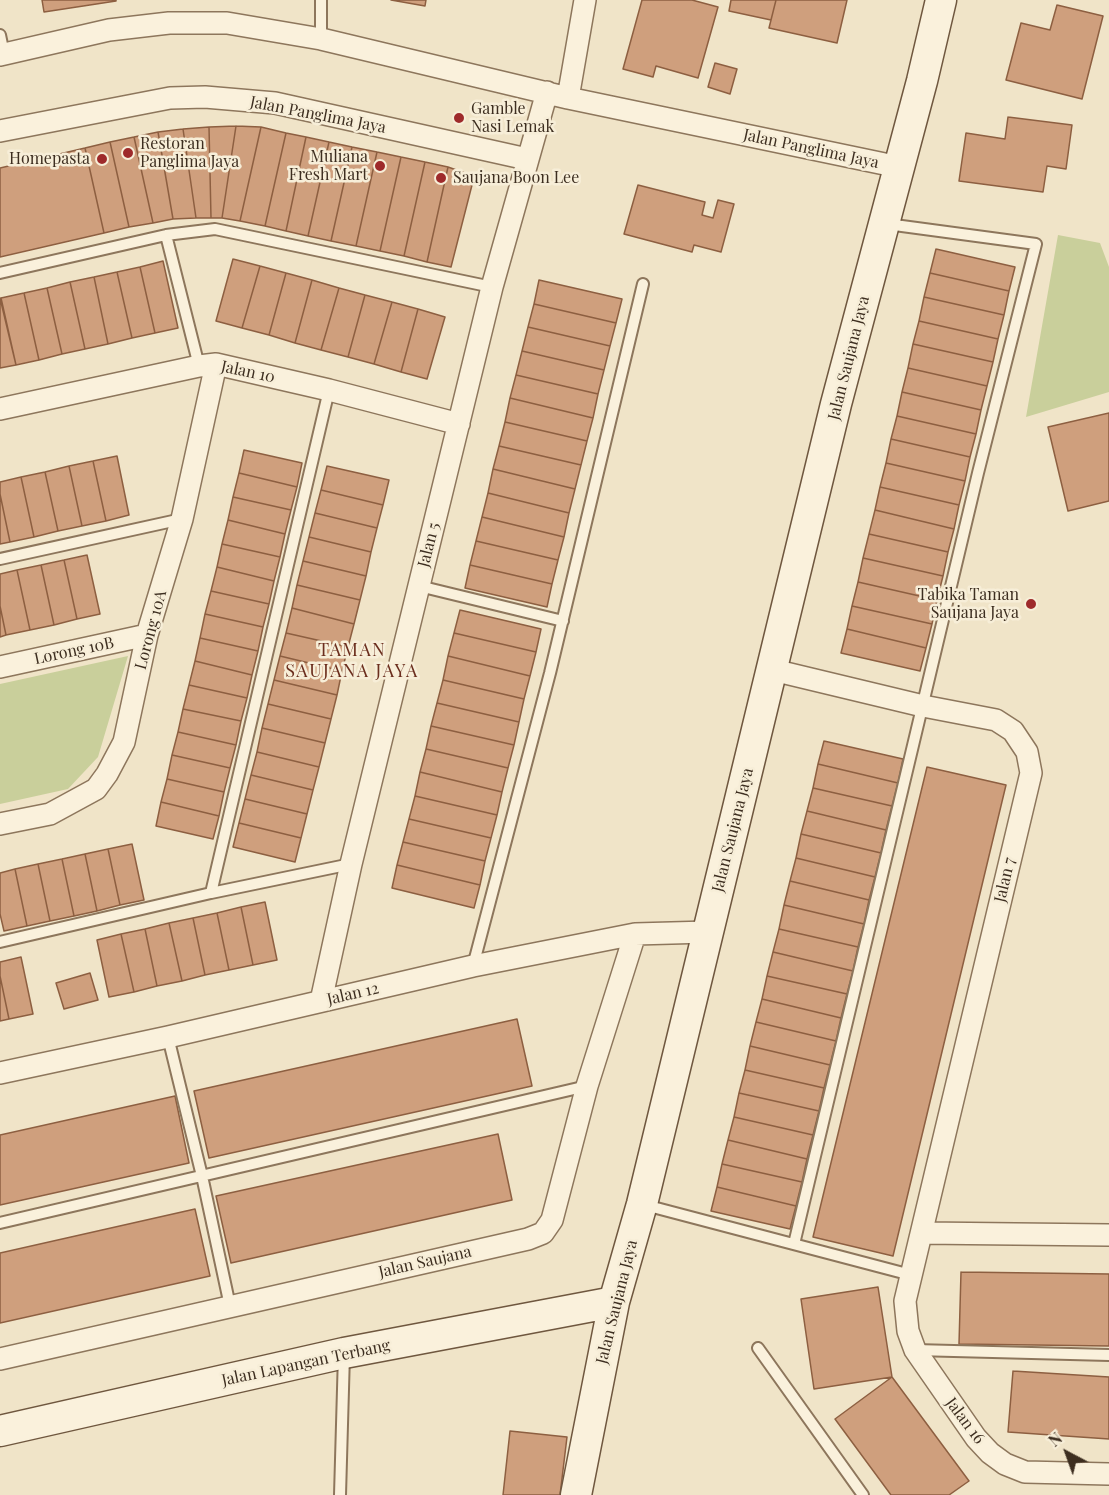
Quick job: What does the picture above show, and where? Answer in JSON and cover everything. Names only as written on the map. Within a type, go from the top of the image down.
[{"type":"main road","name":"Jalan Saujana Jaya","points":[[576,1495],[614,1302],[642,1204],[836,404],[941,0]]},
{"type":"main road","name":"Jalan Lapangan Terbang","points":[[0,1431],[344,1353],[614,1302]]},
{"type":"street","points":[[568,98],[585,0]]},
{"type":"street","name":"Jalan Panglima Jaya","points":[[1,48],[109,30],[169,23],[227,24],[321,39],[568,98],[899,167]]},
{"type":"street","name":"Jalan 5","points":[[321,1001],[351,864],[492,287],[547,92]]},
{"type":"street","name":"Jalan Panglima Jaya","points":[[0,131],[170,99],[205,97],[275,103],[527,159]]},
{"type":"street","name":"Jalan 10","points":[[0,409],[208,365],[329,390],[459,424]]},
{"type":"street","name":"Lorong 10A","points":[[0,824],[50,814],[96,789],[124,742],[147,635],[182,519],[208,365]]},
{"type":"street","name":"Lorong 10B","points":[[0,667],[147,635]]},
{"type":"street","name":"Jalan 7","points":[[772,670],[923,706],[996,720],[1013,732],[1027,752],[1030,773],[911,1275]]},
{"type":"street","name":"Jalan 12","points":[[0,1072],[473,966],[634,934],[708,932]]},
{"type":"street","name":"Jalan Saujana","points":[[0,1359],[528,1239],[543,1233],[552,1220],[587,1086],[634,934]]},
{"type":"street","points":[[922,1233],[1109,1235]]},
{"type":"street","name":"Jalan 16","points":[[911,1275],[905,1301],[908,1331],[915,1350],[976,1438],[990,1453],[1005,1464],[1025,1472],[1109,1474]]},
{"type":"lane","points":[[321,0],[321,39]]},
{"type":"lane","points":[[794,1244],[978,473],[1036,244],[884,224]]},
{"type":"lane","points":[[0,273],[166,235],[215,229],[492,287]]},
{"type":"lane","points":[[166,235],[208,365]]},
{"type":"lane","points":[[473,966],[563,621],[644,284]]},
{"type":"lane","points":[[211,893],[329,390]]},
{"type":"lane","points":[[0,559],[182,519]]},
{"type":"lane","points":[[419,586],[563,621]]},
{"type":"lane","points":[[0,942],[211,893],[351,864]]},
{"type":"lane","points":[[168,1036],[202,1176],[230,1306]]},
{"type":"lane","points":[[0,1223],[587,1086]]},
{"type":"lane","points":[[642,1204],[911,1275]]},
{"type":"lane","points":[[758,1348],[863,1495]]},
{"type":"lane","points":[[915,1350],[1109,1355]]},
{"type":"lane","points":[[340,1495],[344,1353]]},
{"type":"green space","points":[[1058,235],[1100,243],[1109,267],[1109,392],[1026,417]]},
{"type":"green space","points":[[128,656],[98,757],[68,789],[0,804],[0,684]]},
{"type":"building","points":[[42,0],[116,0],[116,1],[44,12]]},
{"type":"building","points":[[391,0],[426,0],[425,6]]},
{"type":"building","points":[[642,0],[692,0],[718,7],[698,78],[656,66],[653,77],[623,69]]},
{"type":"building","points":[[731,0],[776,0],[771,20],[729,11]]},
{"type":"building","points":[[776,0],[847,0],[837,43],[769,28]]},
{"type":"building","points":[[1057,5],[1103,16],[1082,99],[1006,80],[1021,23],[1050,30]]},
{"type":"building","points":[[715,63],[737,69],[730,94],[708,87]]},
{"type":"building","points":[[1008,117],[1072,125],[1066,169],[1047,166],[1043,192],[959,181],[966,133],[1005,139]]},
{"type":"building","points":[[236,126],[261,127],[240,221],[222,218]]},
{"type":"building","points":[[236,126],[222,218],[211,218],[209,127]]},
{"type":"building","points":[[209,127],[211,218],[196,218],[183,129]]},
{"type":"building","points":[[261,127],[286,133],[265,226],[240,221]]},
{"type":"building","points":[[183,129],[196,218],[173,219],[158,132]]},
{"type":"building","points":[[158,132],[173,219],[153,223],[134,137]]},
{"type":"building","points":[[286,133],[306,137],[286,231],[265,226]]},
{"type":"building","points":[[134,137],[153,223],[129,227],[110,142]]},
{"type":"building","points":[[306,137],[329,142],[308,236],[286,231]]},
{"type":"building","points":[[110,142],[129,227],[104,233],[85,148]]},
{"type":"building","points":[[329,142],[352,147],[331,241],[308,236]]},
{"type":"building","points":[[352,147],[377,152],[356,246],[331,241]]},
{"type":"building","points":[[85,148],[104,233],[0,257],[0,168]]},
{"type":"building","points":[[377,152],[401,157],[380,251],[356,246]]},
{"type":"building","points":[[401,157],[425,162],[404,256],[380,251]]},
{"type":"building","points":[[425,162],[448,167],[427,262],[404,256]]},
{"type":"building","points":[[448,167],[465,173],[472,185],[451,267],[427,262]]},
{"type":"building","points":[[638,185],[705,202],[702,215],[713,218],[718,200],[734,204],[721,252],[694,245],[692,252],[624,234]]},
{"type":"building","points":[[936,249],[1015,267],[1009,291],[930,273]]},
{"type":"building","points":[[233,259],[260,266],[242,328],[216,321]]},
{"type":"building","points":[[163,261],[178,328],[155,333],[140,267]]},
{"type":"building","points":[[260,266],[286,273],[269,335],[242,328]]},
{"type":"building","points":[[140,267],[155,333],[132,338],[117,272]]},
{"type":"building","points":[[117,272],[132,338],[108,344],[94,277]]},
{"type":"building","points":[[286,273],[312,280],[295,343],[269,335]]},
{"type":"building","points":[[930,273],[1009,291],[1004,315],[924,297]]},
{"type":"building","points":[[94,277],[108,344],[85,349],[70,282]]},
{"type":"building","points":[[312,280],[339,288],[321,350],[295,343]]},
{"type":"building","points":[[539,280],[622,299],[616,323],[534,304]]},
{"type":"building","points":[[70,282],[85,349],[62,354],[47,288]]},
{"type":"building","points":[[47,288],[62,354],[39,360],[24,293]]},
{"type":"building","points":[[339,288],[365,295],[348,357],[321,350]]},
{"type":"building","points":[[24,293],[39,360],[16,365],[1,298]]},
{"type":"building","points":[[365,295],[392,302],[374,364],[348,357]]},
{"type":"building","points":[[924,297],[1004,315],[998,339],[919,321]]},
{"type":"building","points":[[0,298],[16,365],[0,368]]},
{"type":"building","points":[[392,302],[418,309],[401,372],[374,364]]},
{"type":"building","points":[[534,304],[616,323],[610,346],[528,327]]},
{"type":"building","points":[[418,309],[445,317],[427,379],[401,372]]},
{"type":"building","points":[[919,321],[998,339],[993,362],[913,344]]},
{"type":"building","points":[[528,327],[610,346],[604,370],[522,351]]},
{"type":"building","points":[[913,344],[993,362],[987,386],[908,368]]},
{"type":"building","points":[[522,351],[604,370],[598,394],[516,375]]},
{"type":"building","points":[[908,368],[987,386],[981,410],[902,392]]},
{"type":"building","points":[[516,375],[598,394],[593,418],[510,398]]},
{"type":"building","points":[[902,392],[981,410],[976,434],[897,416]]},
{"type":"building","points":[[510,398],[593,418],[587,441],[505,422]]},
{"type":"building","points":[[1109,413],[1109,501],[1068,511],[1048,427]]},
{"type":"building","points":[[897,416],[976,434],[970,457],[891,439]]},
{"type":"building","points":[[505,422],[587,441],[581,465],[499,446]]},
{"type":"building","points":[[891,439],[970,457],[965,481],[886,463]]},
{"type":"building","points":[[499,446],[581,465],[575,489],[493,469]]},
{"type":"building","points":[[244,450],[302,463],[297,487],[239,473]]},
{"type":"building","points":[[117,456],[129,515],[106,521],[93,461]]},
{"type":"building","points":[[93,461],[106,521],[82,526],[69,466]]},
{"type":"building","points":[[886,463],[965,481],[959,505],[880,487]]},
{"type":"building","points":[[69,466],[82,526],[58,531],[45,472]]},
{"type":"building","points":[[327,466],[389,480],[383,505],[321,490]]},
{"type":"building","points":[[493,469],[575,489],[569,513],[488,493]]},
{"type":"building","points":[[45,472],[58,531],[34,537],[21,477]]},
{"type":"building","points":[[239,473],[297,487],[291,510],[233,497]]},
{"type":"building","points":[[21,477],[34,537],[10,542],[0,494],[0,482]]},
{"type":"building","points":[[880,487],[959,505],[954,529],[875,510]]},
{"type":"building","points":[[321,490],[383,505],[377,528],[315,513]]},
{"type":"building","points":[[488,493],[569,513],[564,537],[482,517]]},
{"type":"building","points":[[0,494],[10,542],[0,544]]},
{"type":"building","points":[[233,497],[291,510],[285,534],[228,520]]},
{"type":"building","points":[[875,510],[954,529],[948,552],[869,534]]},
{"type":"building","points":[[315,513],[377,528],[371,552],[309,537]]},
{"type":"building","points":[[482,517],[564,537],[558,560],[476,541]]},
{"type":"building","points":[[228,520],[285,534],[280,557],[222,544]]},
{"type":"building","points":[[869,534],[948,552],[943,576],[863,558]]},
{"type":"building","points":[[309,537],[371,552],[366,576],[303,561]]},
{"type":"building","points":[[476,541],[558,560],[552,584],[470,565]]},
{"type":"building","points":[[222,544],[280,557],[274,581],[217,567]]},
{"type":"building","points":[[87,555],[100,614],[77,619],[64,560]]},
{"type":"building","points":[[863,558],[943,576],[937,600],[858,582]]},
{"type":"building","points":[[64,560],[77,619],[54,625],[41,565]]},
{"type":"building","points":[[303,561],[366,576],[360,600],[297,585]]},
{"type":"building","points":[[41,565],[54,625],[30,630],[17,570]]},
{"type":"building","points":[[470,565],[552,584],[547,607],[465,588]]},
{"type":"building","points":[[217,567],[274,581],[269,604],[211,591]]},
{"type":"building","points":[[17,570],[30,630],[6,635],[0,606],[0,574]]},
{"type":"building","points":[[858,582],[937,600],[932,624],[852,606]]},
{"type":"building","points":[[297,585],[360,600],[354,624],[292,608]]},
{"type":"building","points":[[211,591],[269,604],[263,627],[205,614]]},
{"type":"building","points":[[0,606],[6,635],[0,637]]},
{"type":"building","points":[[852,606],[932,624],[926,648],[847,629]]},
{"type":"building","points":[[292,608],[354,624],[348,647],[286,633]]},
{"type":"building","points":[[460,610],[541,629],[536,652],[454,633]]},
{"type":"building","points":[[205,614],[263,627],[258,651],[200,638]]},
{"type":"building","points":[[847,629],[926,648],[920,671],[841,653]]},
{"type":"building","points":[[286,633],[348,647],[342,671],[280,656]]},
{"type":"building","points":[[454,633],[536,652],[530,676],[448,656]]},
{"type":"building","points":[[200,638],[258,651],[252,675],[195,661]]},
{"type":"building","points":[[280,656],[342,671],[337,695],[274,680]]},
{"type":"building","points":[[448,656],[530,676],[524,699],[443,680]]},
{"type":"building","points":[[195,661],[252,675],[247,698],[189,685]]},
{"type":"building","points":[[274,680],[337,695],[331,719],[268,704]]},
{"type":"building","points":[[443,680],[524,699],[519,722],[437,703]]},
{"type":"building","points":[[189,685],[247,698],[241,721],[183,709]]},
{"type":"building","points":[[437,703],[519,722],[514,745],[431,726]]},
{"type":"building","points":[[268,704],[331,719],[325,743],[262,728]]},
{"type":"building","points":[[183,709],[241,721],[236,745],[178,732]]},
{"type":"building","points":[[431,726],[514,745],[508,768],[426,749]]},
{"type":"building","points":[[262,728],[325,743],[319,767],[257,752]]},
{"type":"building","points":[[178,732],[236,745],[230,768],[172,755]]},
{"type":"building","points":[[824,741],[903,759],[898,783],[818,764]]},
{"type":"building","points":[[426,749],[508,768],[502,792],[420,772]]},
{"type":"building","points":[[257,752],[319,767],[313,790],[251,775]]},
{"type":"building","points":[[172,755],[230,768],[224,792],[167,779]]},
{"type":"building","points":[[818,764],[898,783],[892,806],[813,788]]},
{"type":"building","points":[[927,767],[1006,785],[893,1256],[813,1237]]},
{"type":"building","points":[[420,772],[502,792],[497,815],[415,796]]},
{"type":"building","points":[[251,775],[313,790],[307,814],[245,799]]},
{"type":"building","points":[[167,779],[224,792],[219,816],[161,802]]},
{"type":"building","points":[[813,788],[892,806],[886,830],[807,811]]},
{"type":"building","points":[[415,796],[497,815],[491,838],[409,819]]},
{"type":"building","points":[[245,799],[307,814],[301,838],[239,823]]},
{"type":"building","points":[[161,802],[219,816],[213,839],[156,826]]},
{"type":"building","points":[[807,811],[886,830],[881,853],[801,834]]},
{"type":"building","points":[[409,819],[491,838],[485,861],[403,842]]},
{"type":"building","points":[[239,823],[301,838],[295,862],[233,847]]},
{"type":"building","points":[[801,834],[881,853],[875,877],[796,858]]},
{"type":"building","points":[[403,842],[485,861],[480,885],[397,865]]},
{"type":"building","points":[[132,844],[144,900],[120,905],[108,849]]},
{"type":"building","points":[[108,849],[120,905],[97,911],[85,854]]},
{"type":"building","points":[[85,854],[97,911],[74,916],[62,859]]},
{"type":"building","points":[[796,858],[875,877],[869,900],[790,881]]},
{"type":"building","points":[[62,859],[74,916],[50,921],[38,864]]},
{"type":"building","points":[[38,864],[50,921],[27,926],[15,869]]},
{"type":"building","points":[[397,865],[480,885],[474,908],[392,888]]},
{"type":"building","points":[[15,869],[27,926],[4,931],[0,914],[0,873]]},
{"type":"building","points":[[790,881],[869,900],[864,924],[784,905]]},
{"type":"building","points":[[265,902],[277,960],[253,965],[241,907]]},
{"type":"building","points":[[784,905],[864,924],[858,947],[779,929]]},
{"type":"building","points":[[241,907],[253,965],[229,970],[217,913]]},
{"type":"building","points":[[217,913],[229,970],[205,975],[193,918]]},
{"type":"building","points":[[193,918],[205,975],[182,981],[169,923]]},
{"type":"building","points":[[169,923],[182,981],[157,986],[145,929]]},
{"type":"building","points":[[145,929],[157,986],[134,992],[121,934]]},
{"type":"building","points":[[779,929],[858,947],[853,971],[773,952]]},
{"type":"building","points":[[121,934],[134,992],[109,997],[97,940]]},
{"type":"building","points":[[773,952],[853,971],[847,994],[767,976]]},
{"type":"building","points":[[21,957],[33,1014],[9,1019],[0,976],[0,962]]},
{"type":"building","points":[[90,973],[98,1000],[64,1009],[56,983]]},
{"type":"building","points":[[0,976],[9,1019],[0,1021]]},
{"type":"building","points":[[767,976],[847,994],[841,1018],[762,999]]},
{"type":"building","points":[[762,999],[841,1018],[836,1041],[756,1022]]},
{"type":"building","points":[[517,1019],[532,1086],[209,1158],[194,1091]]},
{"type":"building","points":[[756,1022],[836,1041],[830,1065],[750,1046]]},
{"type":"building","points":[[750,1046],[830,1065],[824,1088],[745,1070]]},
{"type":"building","points":[[745,1070],[824,1088],[819,1111],[739,1093]]},
{"type":"building","points":[[739,1093],[819,1111],[813,1135],[734,1117]]},
{"type":"building","points":[[175,1096],[189,1163],[0,1205],[0,1135]]},
{"type":"building","points":[[734,1117],[813,1135],[807,1159],[728,1140]]},
{"type":"building","points":[[498,1134],[512,1200],[231,1263],[216,1196]]},
{"type":"building","points":[[728,1140],[807,1159],[802,1182],[722,1164]]},
{"type":"building","points":[[722,1164],[802,1182],[796,1206],[717,1187]]},
{"type":"building","points":[[717,1187],[796,1206],[790,1229],[711,1211]]},
{"type":"building","points":[[195,1209],[210,1276],[0,1323],[0,1253]]},
{"type":"building","points":[[961,1272],[1109,1274],[1109,1346],[959,1344]]},
{"type":"building","points":[[878,1287],[892,1377],[814,1389],[801,1299]]},
{"type":"building","points":[[1013,1371],[1109,1377],[1109,1439],[1008,1432]]},
{"type":"building","points":[[892,1377],[969,1481],[949,1495],[891,1495],[835,1419]]},
{"type":"building","points":[[510,1431],[567,1437],[560,1495],[503,1495]]},
{"type":"place","name":"Gamble Nasi Lemak","points":[[459,118]]},
{"type":"place","name":"Restoran Panglima Jaya","points":[[128,153]]},
{"type":"place","name":"Homepasta","points":[[102,159]]},
{"type":"place","name":"Muliana Fresh Mart","points":[[380,166]]},
{"type":"place","name":"Saujana Boon Lee","points":[[441,178]]},
{"type":"place","name":"Tabika Taman Saujana Jaya","points":[[1031,604]]},
{"type":"district","name":"TAMAN SAUJANA JAYA","points":[[352,660]]}]
